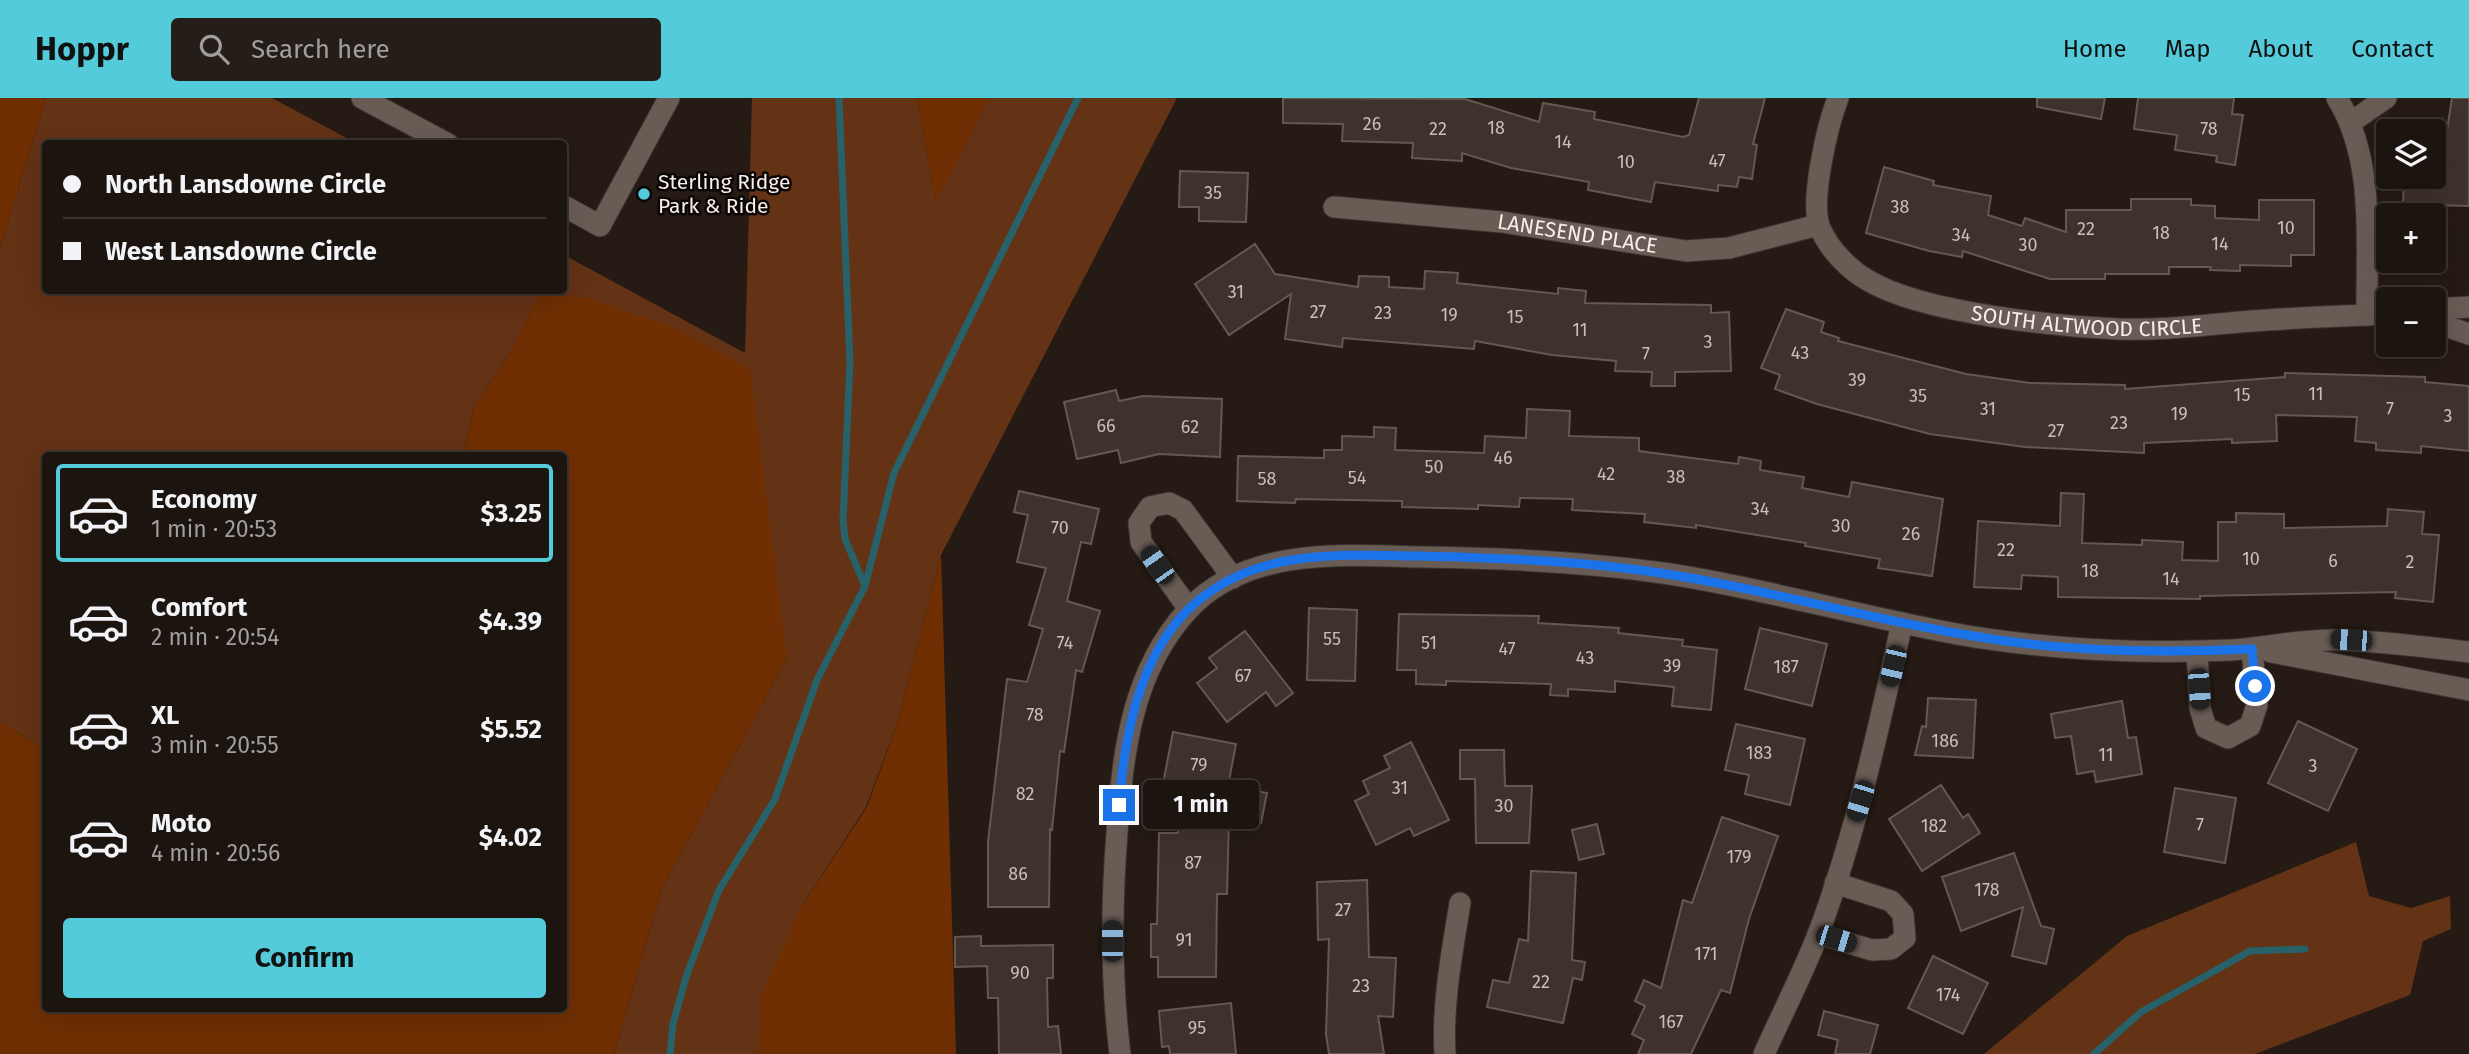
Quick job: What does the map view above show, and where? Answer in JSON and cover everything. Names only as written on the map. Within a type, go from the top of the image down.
[{"type":"street","points":[[362,98],[441,140]]},
{"type":"street","points":[[567,208],[600,226],[669,98]]},
{"type":"street","points":[[1818,225],[1823,146],[1838,98]]},
{"type":"street","points":[[2337,98],[2357,142],[2365,187],[2367,315]]},
{"type":"street","points":[[2350,122],[2386,98]]},
{"type":"street","name":"LANESEND PLACE","points":[[1334,207],[1502,222],[1686,251],[1728,248],[1818,225]]},
{"type":"street","name":"SOUTH ALTWOOD CIRCLE","points":[[1818,225],[1833,251],[1868,281],[1945,306],[2008,317],[2096,327],[2160,328],[2376,315]]},
{"type":"street","points":[[2446,308],[2469,307]]},
{"type":"street","points":[[2446,326],[2469,334]]},
{"type":"street","points":[[1189,609],[1141,542],[1139,523],[1150,507],[1169,503],[1183,510],[1233,578]]},
{"type":"street","points":[[1120,1054],[1112,967],[1112,929],[1123,753],[1132,715],[1148,670],[1189,609],[1210,591],[1233,578],[1264,566],[1303,558],[1362,555],[1498,558],[1673,575],[1902,623],[2033,645],[2158,652],[2252,649],[2331,639],[2469,652]]},
{"type":"street","points":[[1764,1054],[1818,934],[1835,883],[1860,801],[1902,623]]},
{"type":"street","points":[[2197,651],[2200,708],[2206,728],[2228,738],[2250,726],[2257,705],[2252,649]]},
{"type":"street","points":[[2252,649],[2469,690]]},
{"type":"street","points":[[1818,934],[1872,950],[1891,949],[1905,938],[1903,914],[1891,901],[1835,883]]},
{"type":"street","points":[[1445,1054],[1443,1028],[1460,903]]},
{"type":"shaded area","points":[[0,98],[46,98],[0,248]]},
{"type":"shaded area","points":[[46,98],[272,98],[350,140],[42,140],[42,294],[540,294],[510,353],[474,407],[464,452],[42,452],[42,748],[0,721],[0,248]]},
{"type":"shaded area","points":[[752,98],[917,98],[936,201],[989,98],[1177,98],[941,555],[898,721],[866,807],[801,907],[759,1054],[614,1054],[662,888],[787,658],[540,294],[567,294],[567,257],[745,353]]},
{"type":"shaded area","points":[[917,98],[989,98],[936,202]]},
{"type":"shaded area","points":[[540,294],[589,298],[673,327],[750,369],[787,658],[662,888],[614,1054],[0,1054],[0,721],[42,748],[42,1012],[567,1012],[567,452],[464,452],[474,407],[510,353]]},
{"type":"shaded area","points":[[941,555],[956,1054],[759,1054],[761,996],[801,907],[867,807],[898,721]]},
{"type":"shaded area","points":[[2356,842],[2369,896],[2411,908],[2450,896],[2451,929],[2423,941],[2410,995],[2255,1054],[1984,1054],[2127,936]]},
{"type":"building","points":[[1283,98],[1465,99],[1539,122],[1543,103],[1595,112],[1594,119],[1683,137],[1689,135],[1699,98],[1765,98],[1753,144],[1757,145],[1752,179],[1739,177],[1737,187],[1718,185],[1718,191],[1655,182],[1651,202],[1588,190],[1589,182],[1511,168],[1462,153],[1462,161],[1412,158],[1413,143],[1342,141],[1343,124],[1283,123]]},
{"type":"building","points":[[2037,98],[2105,98],[2101,119],[2037,107]]},
{"type":"building","points":[[2138,98],[2234,98],[2232,114],[2243,115],[2235,165],[2216,162],[2217,156],[2175,150],[2177,135],[2134,129]]},
{"type":"building","points":[[2452,98],[2469,98],[2469,206],[2403,203],[2404,189],[2446,189],[2446,136]]},
{"type":"building","points":[[1884,167],[1934,181],[1933,185],[1991,196],[1988,215],[2022,226],[2025,218],[2066,232],[2066,210],[2131,210],[2131,199],[2191,199],[2191,205],[2215,206],[2215,218],[2259,220],[2259,200],[2314,200],[2314,255],[2291,255],[2291,266],[2240,265],[2240,271],[2210,270],[2211,267],[2169,267],[2169,274],[2105,274],[2105,279],[2050,279],[1963,251],[1962,257],[1929,251],[1866,233]]},
{"type":"building","points":[[1180,171],[1248,173],[1246,222],[1199,221],[1199,207],[1179,207]]},
{"type":"building","points":[[1255,244],[1275,274],[1358,287],[1359,276],[1389,277],[1389,287],[1424,289],[1425,271],[1458,273],[1457,283],[1558,294],[1558,288],[1586,291],[1585,303],[1711,305],[1711,313],[1729,312],[1731,371],[1675,372],[1675,386],[1651,386],[1652,372],[1615,371],[1616,361],[1552,355],[1475,341],[1474,349],[1343,338],[1342,347],[1285,339],[1291,294],[1229,335],[1195,284]]},
{"type":"building","points":[[1786,309],[1824,322],[1821,332],[1839,338],[1838,341],[1966,374],[2030,383],[2125,385],[2125,389],[2285,377],[2285,373],[2425,377],[2425,382],[2469,386],[2469,451],[2421,446],[2421,453],[2376,450],[2376,443],[2355,441],[2357,417],[2276,415],[2277,441],[2232,443],[2232,439],[2144,443],[2144,453],[2025,447],[1930,434],[1817,404],[1775,389],[1780,375],[1761,368]]},
{"type":"building","points":[[1116,390],[1119,401],[1143,396],[1222,399],[1220,457],[1159,454],[1121,463],[1118,450],[1077,459],[1064,402]]},
{"type":"building","points":[[1527,409],[1570,411],[1569,436],[1639,438],[1639,451],[1738,464],[1739,457],[1761,461],[1760,470],[1804,477],[1802,488],[1849,497],[1852,482],[1943,499],[1932,576],[1878,568],[1880,559],[1805,546],[1806,543],[1696,525],[1696,528],[1644,522],[1645,514],[1572,510],[1573,499],[1520,498],[1519,507],[1478,505],[1478,509],[1402,507],[1402,501],[1237,501],[1238,456],[1324,458],[1324,450],[1342,450],[1342,436],[1374,437],[1374,427],[1396,428],[1395,450],[1484,453],[1485,436],[1526,438]]},
{"type":"building","points":[[1019,491],[1099,509],[1091,544],[1081,542],[1067,601],[1100,611],[1082,672],[1076,670],[1064,752],[1060,751],[1052,830],[1050,829],[1049,907],[988,907],[988,842],[1007,679],[1027,682],[1043,629],[1029,625],[1046,568],[1017,562],[1028,515],[1014,512]]},
{"type":"building","points":[[2061,493],[2084,494],[2082,543],[2142,545],[2142,540],[2183,542],[2182,560],[2218,561],[2218,522],[2236,522],[2236,513],[2284,514],[2284,528],[2387,526],[2388,509],[2424,512],[2422,534],[2439,535],[2433,602],[2395,598],[2396,592],[2200,596],[2200,599],[2058,597],[2058,577],[2022,575],[2021,589],[1974,587],[1978,521],[2060,526]]},
{"type":"building","points":[[1309,608],[1357,610],[1355,681],[1307,680]]},
{"type":"building","points":[[1399,614],[1539,616],[1538,623],[1619,628],[1618,633],[1683,640],[1682,646],[1717,650],[1711,710],[1672,706],[1674,687],[1615,681],[1615,692],[1568,689],[1568,696],[1550,695],[1551,684],[1446,681],[1446,685],[1416,684],[1416,670],[1397,670]]},
{"type":"building","points":[[1760,628],[1827,644],[1812,706],[1745,689]]},
{"type":"building","points":[[1245,631],[1293,693],[1276,706],[1266,692],[1227,722],[1197,683],[1217,668],[1209,658]]},
{"type":"building","points":[[1928,698],[1976,700],[1973,758],[1915,755],[1922,726],[1926,727]]},
{"type":"building","points":[[2122,701],[2128,738],[2136,737],[2142,774],[2096,782],[2094,771],[2077,774],[2071,736],[2055,738],[2051,714]]},
{"type":"building","points":[[2298,721],[2357,749],[2328,811],[2268,783]]},
{"type":"building","points":[[1736,724],[1805,739],[1790,805],[1745,794],[1749,775],[1725,770]]},
{"type":"building","points":[[1173,732],[1236,744],[1228,786],[1267,793],[1261,823],[1229,817],[1227,894],[1217,894],[1216,977],[1158,977],[1158,957],[1151,957],[1151,924],[1157,924],[1159,833],[1178,833],[1179,797],[1161,794]]},
{"type":"building","points":[[1411,742],[1449,820],[1414,836],[1410,828],[1376,845],[1355,801],[1369,794],[1363,781],[1390,768],[1384,756]]},
{"type":"building","points":[[1460,750],[1504,750],[1505,786],[1532,786],[1529,843],[1476,843],[1475,779],[1460,779]]},
{"type":"building","points":[[1941,785],[1963,818],[1968,814],[1980,833],[1922,871],[1889,819]]},
{"type":"building","points":[[2175,788],[2236,798],[2225,863],[2164,852]]},
{"type":"building","points":[[1722,817],[1778,836],[1749,919],[1730,993],[1721,990],[1691,1054],[1638,1054],[1644,1040],[1632,1034],[1645,1006],[1635,1001],[1644,980],[1661,988],[1683,900],[1692,903]]},
{"type":"building","points":[[1597,824],[1604,854],[1579,860],[1572,830]]},
{"type":"building","points":[[2014,853],[2041,926],[2054,929],[2046,964],[2012,956],[2023,907],[1961,931],[1942,877]]},
{"type":"building","points":[[1531,871],[1576,873],[1572,960],[1585,962],[1582,980],[1573,978],[1563,1023],[1487,1007],[1493,980],[1509,983],[1519,939],[1528,941]]},
{"type":"building","points":[[1367,880],[1369,957],[1396,958],[1393,1017],[1378,1016],[1384,1054],[1329,1054],[1326,1034],[1329,939],[1318,940],[1317,882]]},
{"type":"building","points":[[981,936],[981,946],[1053,945],[1053,978],[1047,978],[1048,1027],[1058,1026],[1061,1054],[999,1054],[998,998],[988,998],[987,966],[955,967],[955,937]]},
{"type":"building","points":[[1933,956],[1988,983],[1963,1034],[1908,1008]]},
{"type":"building","points":[[1231,1003],[1236,1054],[1170,1054],[1169,1046],[1162,1047],[1159,1011]]},
{"type":"building","points":[[1824,1011],[1878,1025],[1870,1054],[1835,1054],[1838,1040],[1818,1035]]},
{"type":"waterway","points":[[839,98],[850,361],[843,521],[845,539],[865,586]]},
{"type":"waterway","points":[[670,1054],[673,1024],[687,974],[719,890],[775,799],[817,680],[865,586],[894,473],[1078,98]]},
{"type":"waterway","points":[[2094,1054],[2141,1012],[2250,951],[2305,949]]},
{"type":"place","name":"Sterling Ridge Park & Ride","points":[[644,194]]},
{"type":"route","points":[[1119,805],[1123,753],[1129,725],[1148,670],[1162,645],[1189,609],[1210,591],[1233,578],[1264,566],[1293,559],[1362,555],[1498,558],[1620,568],[1673,575],[1974,637],[2033,645],[2158,652],[2252,649],[2255,686]]}]
